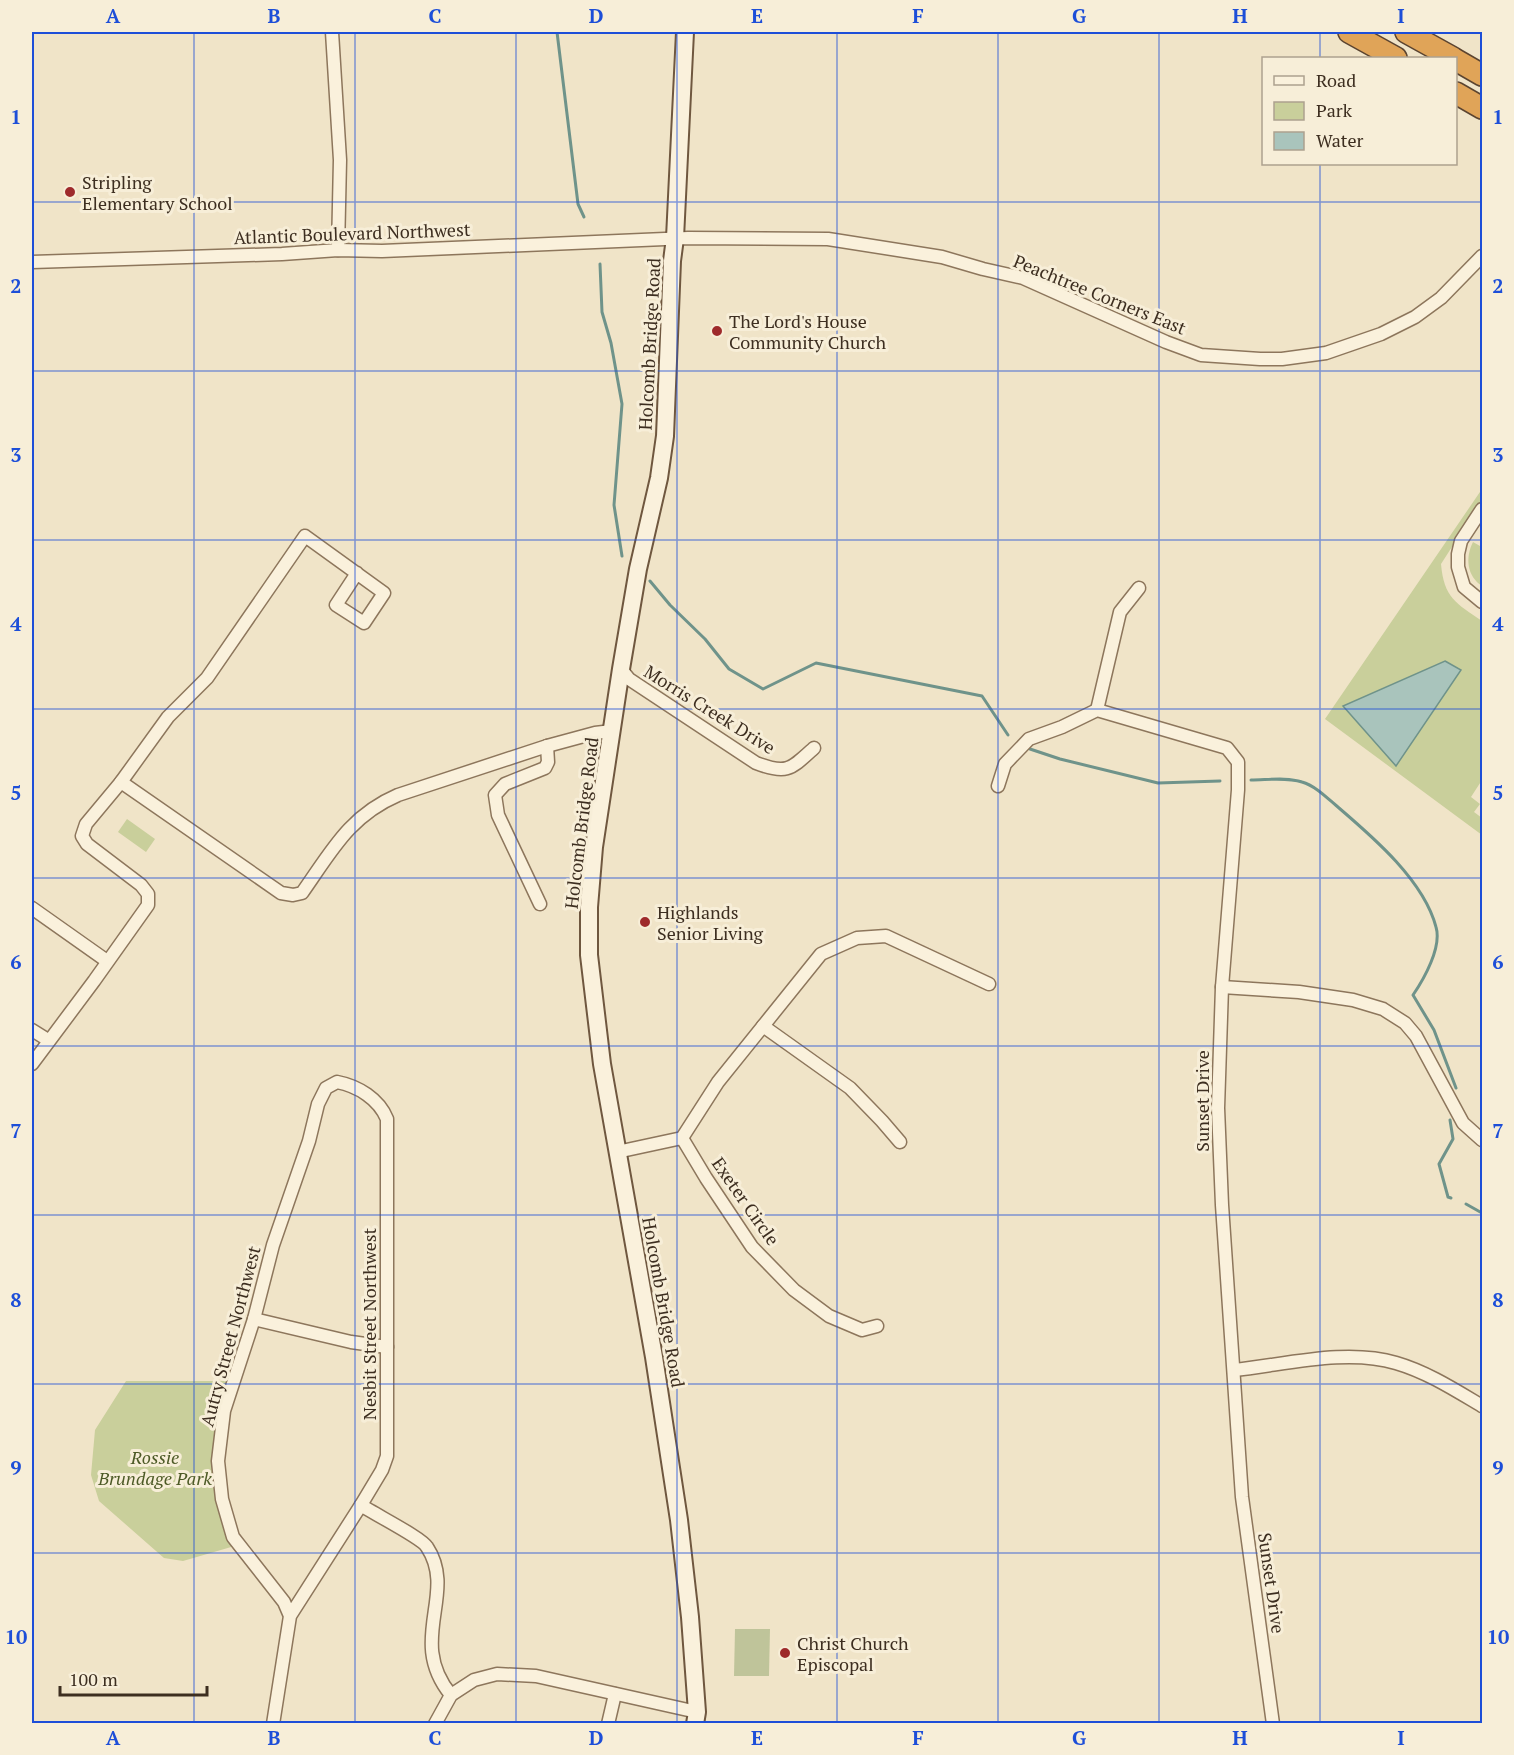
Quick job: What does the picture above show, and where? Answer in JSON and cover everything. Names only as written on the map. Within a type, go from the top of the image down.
[{"type":"highway","points":[[1349,32],[1394,57]]},
{"type":"highway","points":[[1406,32],[1450,57]]},
{"type":"highway","points":[[1457,61],[1482,75]]},
{"type":"highway","points":[[1457,94],[1482,108]]},
{"type":"street","points":[[332,32],[340,160],[338,250]]},
{"type":"street","name":"Holcomb Bridge Road","points":[[685,32],[665,436],[659,478],[638,569],[621,669],[594,847],[588,927],[596,1012],[617,1152],[652,1346],[679,1520],[690,1617],[696,1718]]},
{"type":"street","name":"Atlantic Boulevard Northwest","points":[[32,262],[675,238]]},
{"type":"street","name":"Peachtree Corners East","points":[[675,238],[828,239],[942,256],[1023,278],[1201,355],[1255,359],[1282,359],[1326,353],[1381,334],[1414,317],[1441,298],[1482,256]]},
{"type":"street","points":[[1482,509],[1461,541],[1458,554],[1458,567],[1464,587],[1482,602]]},
{"type":"street","points":[[32,1064],[148,905],[148,894],[141,885],[87,844],[82,836],[86,824],[121,782],[168,717],[207,678],[305,536],[357,573]]},
{"type":"street","points":[[998,786],[1005,764],[1029,740],[1097,710],[1120,612],[1139,588]]},
{"type":"street","name":"Morris Creek Drive","points":[[621,669],[629,680],[756,763],[774,770],[792,768],[814,748]]},
{"type":"street","name":"Sunset Drive","points":[[1097,710],[1227,748],[1238,762],[1238,790],[1222,987],[1218,1108],[1222,1205],[1242,1497],[1273,1724]]},
{"type":"street","points":[[121,782],[280,894],[293,895],[302,892],[358,818],[380,802],[547,746],[595,733],[612,731]]},
{"type":"street","points":[[540,904],[498,815],[495,795],[505,784],[545,768],[548,762],[547,746]]},
{"type":"street","points":[[32,908],[107,961]]},
{"type":"street","points":[[617,1152],[682,1138],[718,1082],[820,954],[857,938],[886,936],[989,984]]},
{"type":"street","points":[[1222,987],[1299,992],[1353,1000],[1383,1009],[1405,1023],[1416,1036],[1463,1123],[1482,1140]]},
{"type":"street","points":[[763,1026],[850,1088],[900,1142]]},
{"type":"street","points":[[32,1030],[48,1041]]},
{"type":"street","name":"Nesbit Street Northwest","points":[[290,1616],[361,1505],[382,1470],[387,1456],[387,1119],[376,1102],[366,1094],[337,1082],[326,1088],[313,1122]]},
{"type":"street","name":"Autry Street Northwest","points":[[290,1616],[284,1602],[233,1537],[222,1499],[218,1461],[224,1411],[255,1319],[273,1245],[309,1141],[313,1122]]},
{"type":"street","name":"Exeter Circle","points":[[682,1138],[752,1247],[794,1290],[829,1316],[862,1330],[877,1326]]},
{"type":"street","points":[[255,1319],[351,1342],[387,1347]]},
{"type":"street","points":[[1234,1370],[1355,1357],[1395,1362],[1436,1379],[1482,1406]]},
{"type":"street","points":[[361,1505],[426,1544],[437,1568],[438,1582],[430,1652],[440,1682],[451,1695]]},
{"type":"street","points":[[273,1724],[290,1616]]},
{"type":"street","points":[[435,1724],[451,1695],[474,1680],[497,1674],[536,1676],[615,1694],[696,1718]]},
{"type":"street","points":[[608,1724],[615,1694]]},
{"type":"green space","points":[[1482,489],[1482,500],[1441,564],[1448,592],[1458,604],[1482,621],[1482,780],[1471,797],[1480,804],[1474,812],[1482,818],[1482,835],[1325,719]],"holes":[[[1460,670],[1396,765],[1344,706]]]},
{"type":"green space","points":[[1473,542],[1480,546],[1482,542],[1482,586],[1470,572],[1468,560]]},
{"type":"green space","points":[[127,819],[155,839],[146,852],[118,832]]},
{"type":"green space","name":"Rossie Brundage Park","points":[[126,1381],[233,1381],[218,1461],[238,1545],[183,1561],[164,1558],[99,1501],[91,1475],[95,1430]]},
{"type":"green space","points":[[735,1629],[770,1629],[769,1676],[734,1676]]},
{"type":"water","points":[[1445,661],[1461,670],[1396,766],[1343,706]]},
{"type":"waterway","points":[[557,32],[578,204],[584,217]]},
{"type":"waterway","points":[[600,264],[602,312],[611,343],[622,404],[614,505],[622,556]]},
{"type":"waterway","points":[[650,581],[670,605],[705,639],[729,669],[763,689],[816,663],[982,696],[1008,735]]},
{"type":"waterway","points":[[1030,749],[1060,759],[1158,783],[1220,781]]},
{"type":"waterway","points":[[1251,780],[1296,780],[1317,790],[1382,847],[1421,893],[1430,910],[1437,935],[1431,962],[1413,995],[1434,1030],[1456,1088]]},
{"type":"waterway","points":[[1450,1120],[1453,1139],[1439,1164],[1448,1197],[1451,1198]]},
{"type":"waterway","points":[[1466,1204],[1482,1213]]},
{"type":"place","name":"Stripling Elementary School","points":[[70,192]]},
{"type":"place","name":"The Lord's House Community Church","points":[[717,331]]},
{"type":"place","name":"Highlands Senior Living","points":[[645,922]]},
{"type":"place","name":"Christ Church Episcopal","points":[[785,1653]]}]
